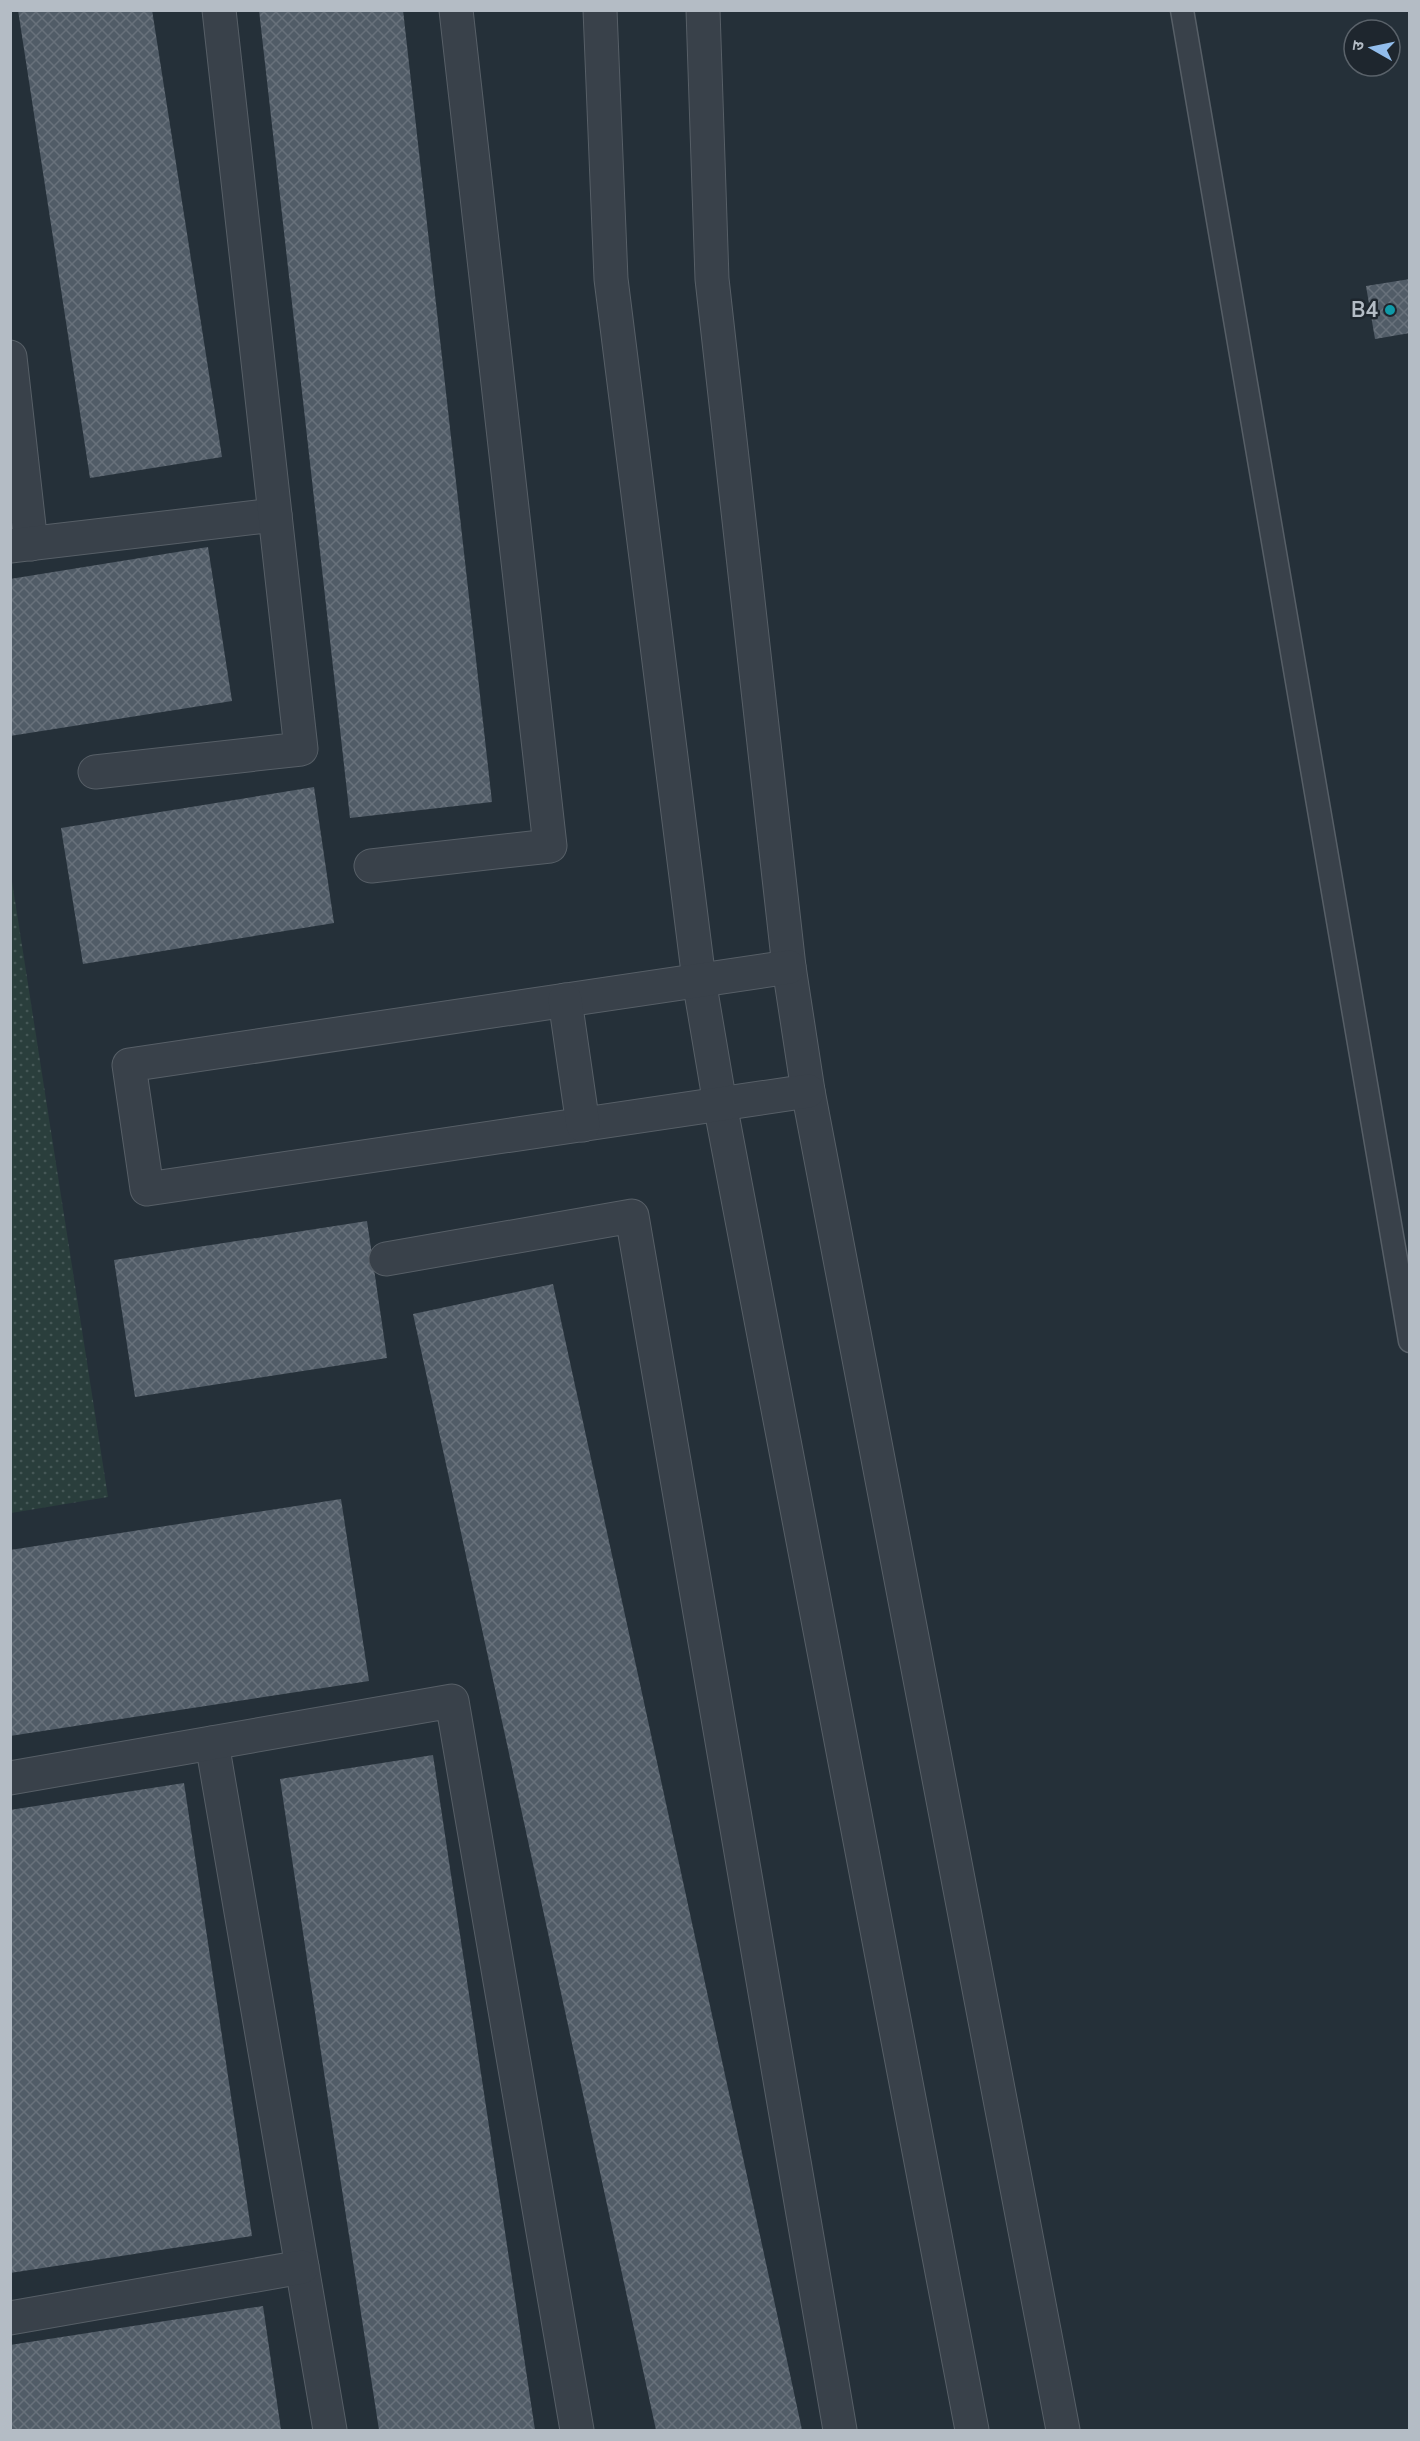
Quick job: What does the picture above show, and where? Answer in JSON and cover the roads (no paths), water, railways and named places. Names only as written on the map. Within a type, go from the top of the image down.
[{"type":"street","points":[[94,772],[301,749],[219,10]]},
{"type":"street","points":[[371,866],[550,846],[456,10]]},
{"type":"street","points":[[600,10],[611,279],[699,980],[720,1104],[972,2430]]},
{"type":"street","points":[[703,10],[712,279],[789,967],[808,1091],[1063,2430]]},
{"type":"street","points":[[10,357],[21,545],[275,515]]},
{"type":"street","points":[[789,967],[129,1065],[147,1189],[808,1091]]},
{"type":"street","points":[[565,1000],[583,1125]]},
{"type":"street","points":[[386,1259],[632,1216],[840,2430]]},
{"type":"street","points":[[10,1778],[452,1701],[577,2430]]},
{"type":"street","points":[[213,1743],[330,2430]]},
{"type":"street","points":[[10,2318],[302,2267]]},
{"type":"lane","points":[[1182,10],[1410,1341]]},
{"type":"place","name":"B4","points":[[1390,310]]}]
